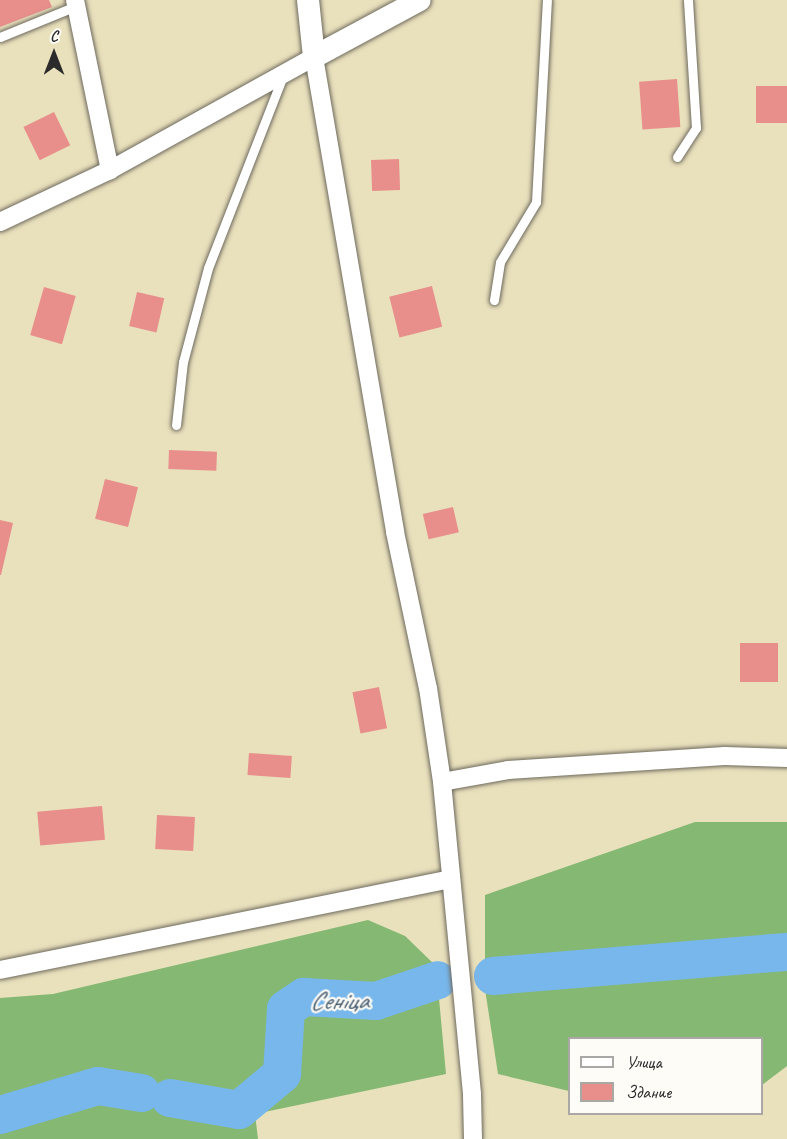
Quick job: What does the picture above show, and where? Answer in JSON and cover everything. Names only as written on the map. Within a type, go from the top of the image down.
[{"type":"street","points":[[308,0],[314,57],[397,543],[428,688],[442,782],[473,1139]]},
{"type":"street","points":[[0,222],[110,170],[420,0]]},
{"type":"street","points":[[76,3],[110,170]]},
{"type":"street","points":[[442,782],[508,770],[725,756],[787,758]]},
{"type":"street","points":[[0,970],[451,879]]},
{"type":"lane","points":[[494,300],[500,262],[536,202],[547,0]]},
{"type":"lane","points":[[677,157],[696,128],[688,0]]},
{"type":"lane","points":[[0,37],[76,3]]},
{"type":"lane","points":[[176,425],[183,363],[208,268],[284,74]]},
{"type":"green space","points":[[695,822],[787,822],[787,1066],[763,1084],[763,1037],[568,1037],[568,1091],[498,1074],[485,989],[485,895]]},
{"type":"green space","points":[[368,920],[405,936],[436,966],[446,1074],[255,1114],[258,1139],[0,1139],[0,998],[53,994]]},
{"type":"building","points":[[0,0],[49,0],[52,7],[0,27]]},
{"type":"building","points":[[677,79],[680,127],[642,130],[639,82]]},
{"type":"building","points":[[756,86],[787,86],[787,123],[756,123]]},
{"type":"building","points":[[54,112],[70,145],[40,160],[23,127]]},
{"type":"building","points":[[399,159],[400,190],[372,191],[371,160]]},
{"type":"building","points":[[432,286],[442,327],[399,337],[389,297]]},
{"type":"building","points":[[44,287],[76,296],[62,344],[30,335]]},
{"type":"building","points":[[137,292],[164,298],[156,332],[129,326]]},
{"type":"building","points":[[169,450],[217,452],[216,471],[168,469]]},
{"type":"building","points":[[105,479],[138,487],[128,527],[95,519]]},
{"type":"building","points":[[453,507],[459,532],[429,539],[423,514]]},
{"type":"building","points":[[0,520],[13,523],[1,575],[0,575]]},
{"type":"building","points":[[740,643],[778,643],[778,682],[740,682]]},
{"type":"building","points":[[379,687],[387,728],[361,733],[352,692]]},
{"type":"building","points":[[249,753],[292,756],[290,778],[247,775]]},
{"type":"building","points":[[102,806],[105,840],[40,846],[37,812]]},
{"type":"building","points":[[157,815],[195,817],[193,851],[155,849]]},
{"type":"waterway","name":"Сеніца","points":[[493,976],[787,952]]},
{"type":"waterway","name":"Сеніца","points":[[170,1098],[239,1110],[282,1074],[286,1009],[304,997],[376,1001],[438,980]]},
{"type":"waterway","name":"Сеніца","points":[[0,1115],[98,1086],[141,1093]]}]
